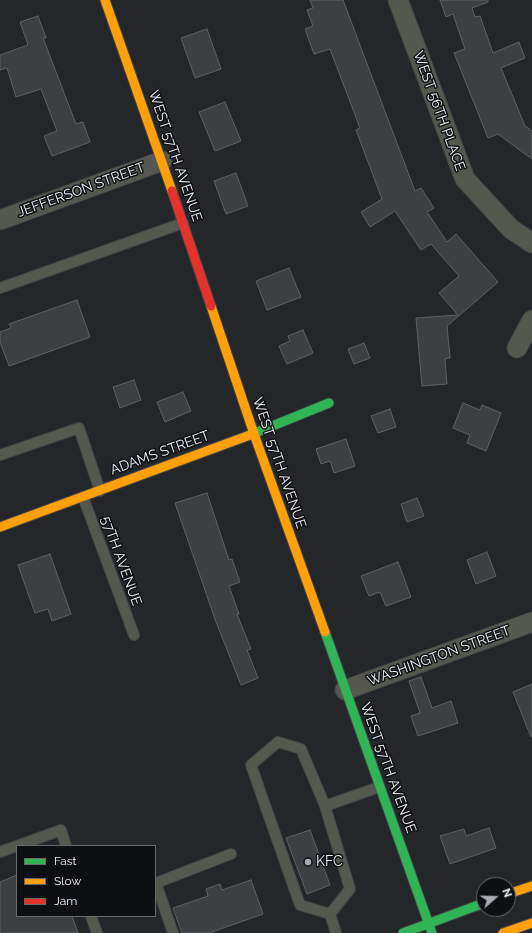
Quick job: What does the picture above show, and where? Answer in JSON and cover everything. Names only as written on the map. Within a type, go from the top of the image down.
[{"type":"street","name":"WEST 57TH AVENUE","points":[[105,0],[162,161],[254,434],[379,788],[432,933]]},
{"type":"street","name":"WEST 56TH PLACE","points":[[398,0],[465,179],[511,229],[532,243]]},
{"type":"street","name":"JEFFERSON STREET","points":[[0,220],[162,161]]},
{"type":"street","points":[[518,348],[532,320]]},
{"type":"street","name":"ADAMS STREET","points":[[0,527],[254,434],[329,403]]},
{"type":"street","name":"WASHINGTON STREET","points":[[345,690],[532,622]]},
{"type":"street","points":[[516,891],[532,886]]},
{"type":"street","points":[[403,933],[476,906]]},
{"type":"street","points":[[503,933],[532,923]]},
{"type":"lane","points":[[0,288],[183,223]]},
{"type":"lane","points":[[0,455],[78,428],[100,490]]},
{"type":"lane","name":"57TH AVENUE","points":[[82,497],[134,635]]},
{"type":"lane","points":[[278,742],[301,749],[325,806],[350,889],[330,914],[300,904],[251,765],[278,742]]},
{"type":"lane","points":[[325,806],[379,788]]},
{"type":"lane","points":[[19,845],[61,830],[66,845]]},
{"type":"lane","points":[[0,852],[16,846]]},
{"type":"lane","points":[[173,933],[156,883],[231,854]]},
{"type":"lane","points":[[330,914],[336,933]]},
{"type":"lane","points":[[91,917],[97,933]]},
{"type":"building","points":[[310,0],[343,0],[415,191],[421,188],[434,208],[427,212],[447,242],[456,234],[498,282],[447,326],[450,358],[445,359],[447,384],[422,386],[416,318],[458,315],[439,293],[459,276],[431,244],[421,250],[395,211],[370,227],[361,212],[382,199],[356,130],[360,128],[330,49],[314,54],[305,29],[313,26],[307,10],[313,8]]},
{"type":"building","points":[[440,0],[488,0],[488,2],[472,8],[475,17],[480,16],[493,53],[519,42],[525,58],[501,68],[525,126],[532,131],[532,159],[498,134],[488,138],[454,53],[465,49],[453,14],[446,17]]},
{"type":"building","points":[[38,16],[46,38],[43,38],[76,124],[83,122],[90,142],[52,156],[44,136],[57,131],[41,89],[16,97],[7,68],[0,70],[0,55],[28,45],[20,22]]},
{"type":"building","points":[[207,29],[221,69],[195,78],[181,38]]},
{"type":"building","points":[[225,102],[241,141],[215,151],[199,112]]},
{"type":"building","points":[[236,173],[248,206],[226,214],[214,181]]},
{"type":"building","points":[[289,268],[301,297],[267,310],[256,281]]},
{"type":"building","points":[[77,300],[90,337],[9,366],[0,342],[0,332],[11,328],[9,324]]},
{"type":"building","points":[[303,330],[313,353],[287,364],[279,346],[290,341],[288,336]]},
{"type":"building","points":[[364,343],[370,358],[354,364],[348,349]]},
{"type":"building","points":[[134,380],[141,400],[120,408],[113,387]]},
{"type":"building","points":[[183,392],[191,411],[165,422],[157,402]]},
{"type":"building","points":[[463,403],[480,410],[482,405],[501,413],[486,451],[467,443],[470,435],[453,428]]},
{"type":"building","points":[[390,409],[396,427],[378,433],[371,416]]},
{"type":"building","points":[[346,439],[355,466],[334,473],[330,461],[321,464],[316,449]]},
{"type":"building","points":[[207,493],[229,560],[232,559],[240,582],[229,586],[239,614],[237,614],[251,649],[247,650],[258,678],[241,685],[216,622],[175,503]]},
{"type":"building","points":[[417,498],[424,516],[407,522],[401,504]]},
{"type":"building","points":[[487,552],[496,576],[476,584],[467,560]]},
{"type":"building","points":[[50,554],[71,614],[52,621],[48,609],[35,613],[18,565]]},
{"type":"building","points":[[398,562],[411,597],[386,606],[380,592],[369,596],[361,576]]},
{"type":"building","points":[[421,677],[432,708],[451,701],[458,723],[418,736],[411,716],[420,713],[409,681]]},
{"type":"building","points":[[532,684],[532,737],[531,737],[513,692]]},
{"type":"building","points":[[489,828],[496,848],[450,864],[440,836],[464,829],[466,836]]},
{"type":"building","name":"KFC","points":[[310,830],[330,885],[307,894],[286,838]]},
{"type":"building","points":[[16,875],[16,917],[72,917],[78,933],[0,933],[0,882]]},
{"type":"building","points":[[251,880],[263,914],[209,933],[182,933],[173,908],[208,896],[206,889],[220,884],[222,890]]},
{"type":"traffic: fast","points":[[250,435],[329,403]]},
{"type":"traffic: fast","points":[[325,632],[432,933]]},
{"type":"traffic: fast","points":[[403,933],[476,906]]},
{"type":"traffic: slow","points":[[105,0],[172,191]]},
{"type":"traffic: slow","points":[[211,306],[254,434],[325,632]]},
{"type":"traffic: slow","points":[[0,527],[250,435]]},
{"type":"traffic: slow","points":[[516,891],[532,886]]},
{"type":"traffic: slow","points":[[503,933],[532,923]]},
{"type":"traffic: jam","points":[[172,191],[211,306]]},
{"type":"place","name":"KFC","points":[[308,862]]}]
